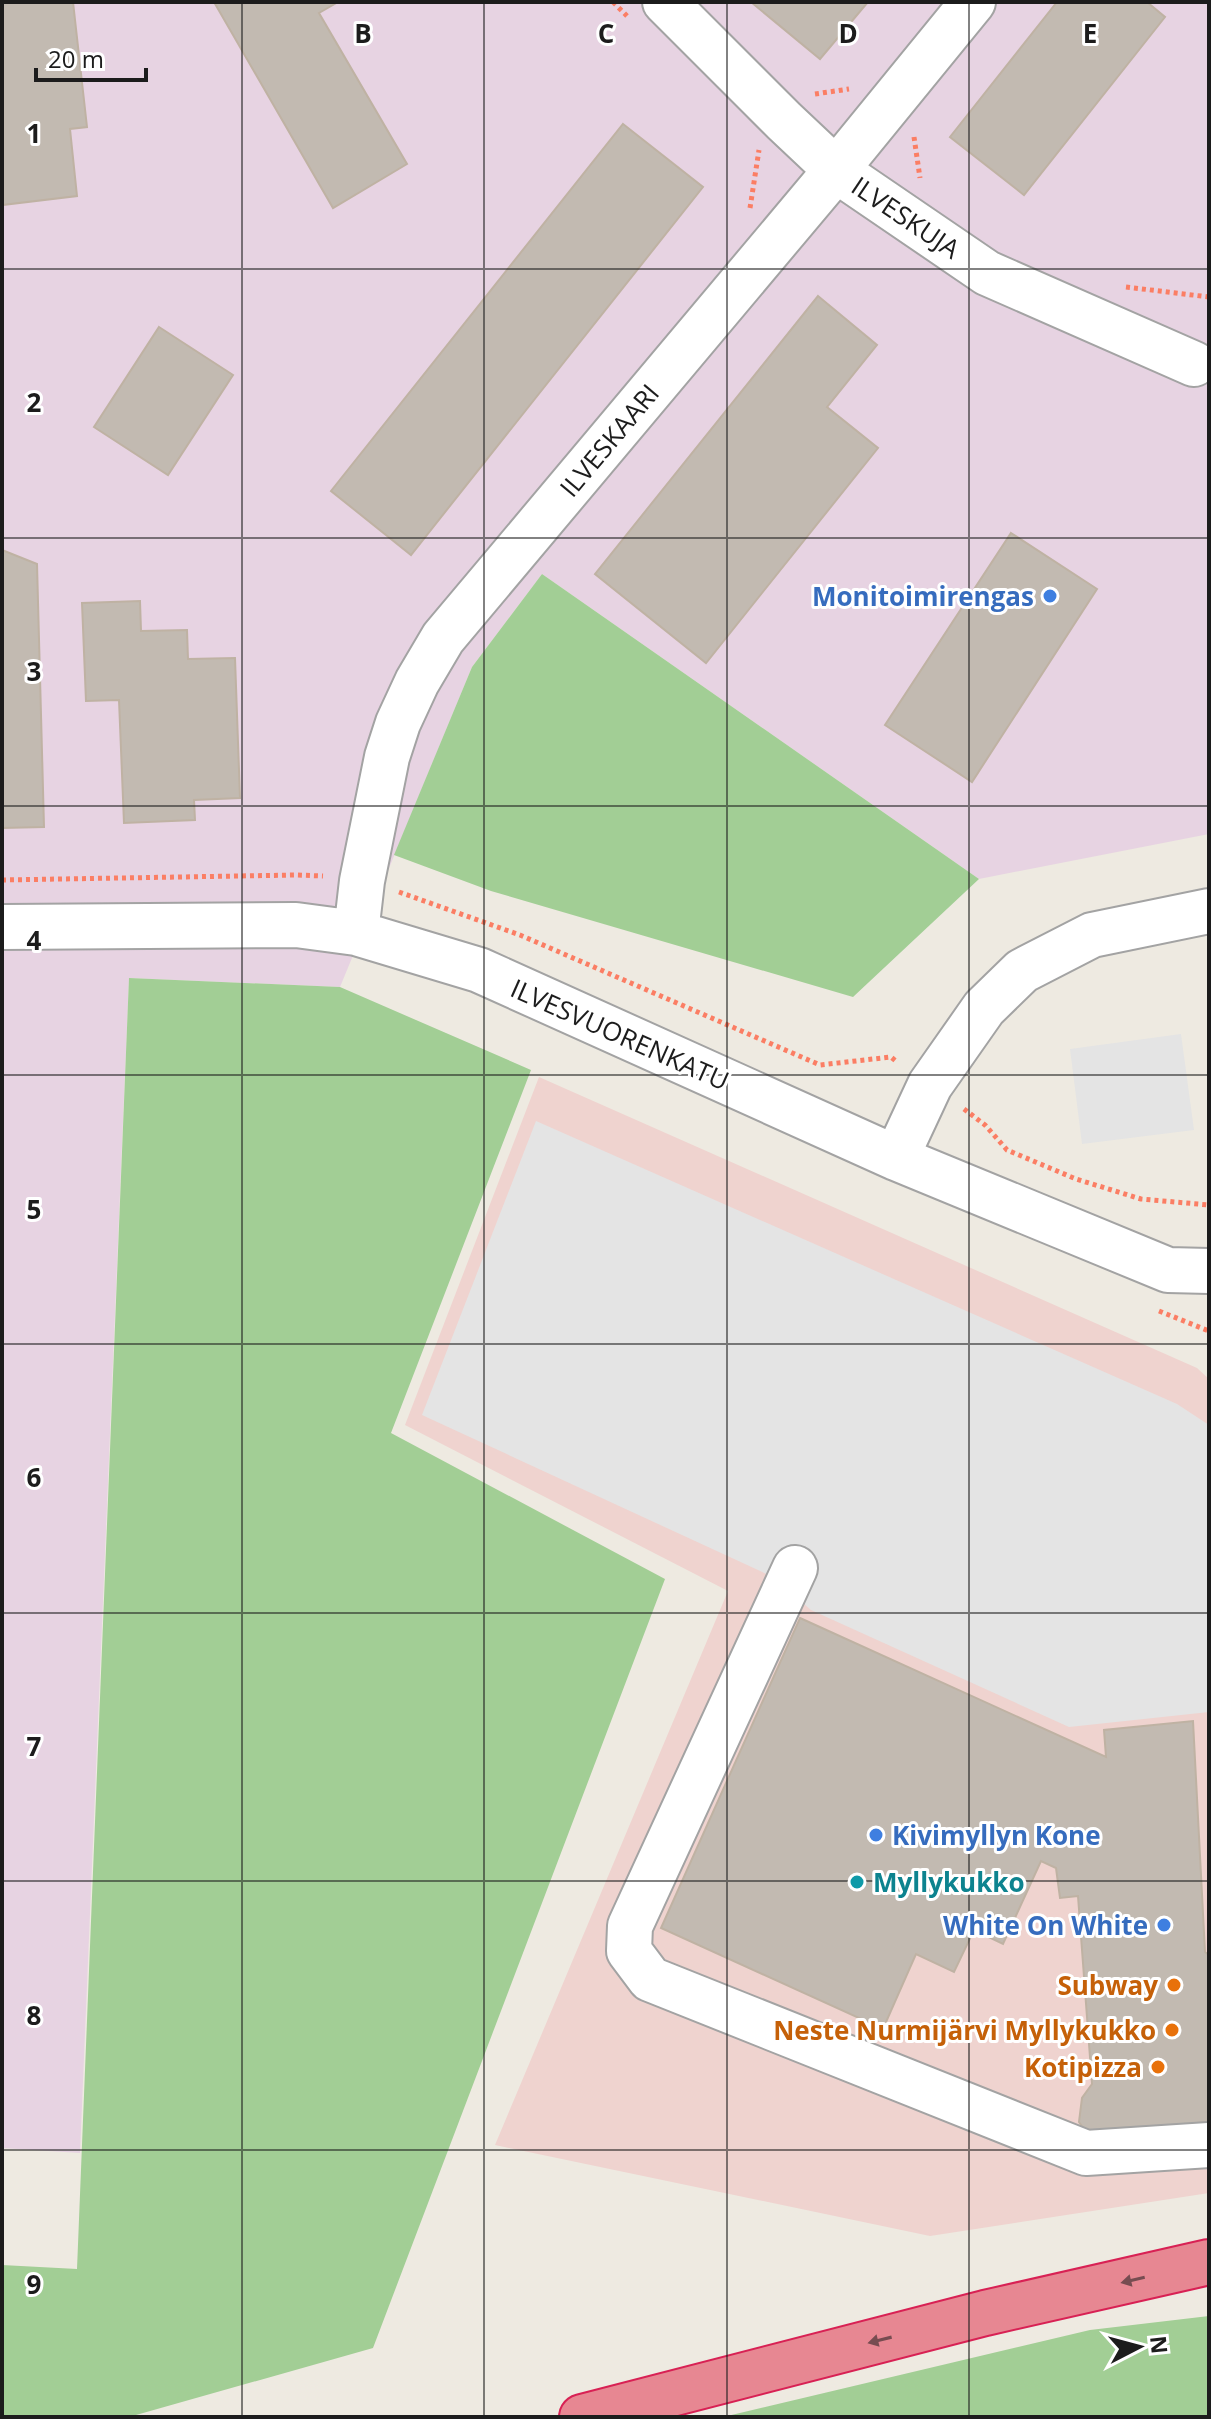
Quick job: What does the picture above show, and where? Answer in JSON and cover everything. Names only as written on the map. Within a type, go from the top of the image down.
[{"type":"highway","points":[[582,2417],[985,2313],[1209,2262]]},
{"type":"street","name":"ILVESKAARI","points":[[356,933],[362,881],[387,757],[398,723],[417,682],[443,638],[973,2]]},
{"type":"street","name":"ILVESKUJA","points":[[651,14],[784,121],[836,170],[987,273],[1194,364]]},
{"type":"street","points":[[896,1158],[930,1085],[984,1008],[1022,971],[1092,935],[1209,911]]},
{"type":"street","name":"ILVESVUORENKATU","points":[[2,927],[296,925],[356,933],[479,970],[896,1158],[1168,1270],[1209,1271]]},
{"type":"street","points":[[795,1568],[630,1926],[629,1951],[650,1979],[1086,2153],[1209,2145]]},
{"type":"path","points":[[613,2],[651,14]]},
{"type":"path","points":[[748,219],[759,148],[812,94],[854,88],[883,111],[914,138],[920,178],[928,187]]},
{"type":"path","points":[[1113,285],[1209,297]]},
{"type":"path","points":[[314,875],[320,865]]},
{"type":"path","points":[[1156,1310],[1209,1331]]},
{"type":"shaded area","points":[[2,2],[1209,2],[1209,834],[979,879],[542,574],[472,667],[340,987],[129,978],[80,2153],[2,2148]]},
{"type":"shaded area","points":[[1181,1034],[1194,1130],[1082,1144],[1070,1049]]},
{"type":"shaded area","points":[[539,1077],[1197,1368],[1209,1379],[1209,2193],[930,2236],[495,2145],[728,1591],[405,1425]]},
{"type":"shaded area","points":[[536,1121],[1177,1404],[1209,1425],[1209,1712],[1069,1727],[811,1610],[773,1577],[422,1415]]},
{"type":"green space","points":[[542,574],[979,879],[853,997],[491,891],[394,855],[472,667]]},
{"type":"green space","points":[[129,978],[340,987],[531,1070],[391,1433],[665,1579],[373,2348],[129,2417],[2,2417],[2,2265],[77,2269]]},
{"type":"green space","points":[[1209,2316],[1209,2417],[723,2417],[1090,2330]]},
{"type":"building","points":[[2,2],[73,2],[87,127],[70,129],[77,196],[2,205]]},
{"type":"building","points":[[214,2],[338,2],[319,13],[407,164],[333,208]]},
{"type":"building","points":[[751,2],[868,2],[820,59]]},
{"type":"building","points":[[1057,2],[1147,2],[1165,17],[1024,195],[950,137]]},
{"type":"building","points":[[623,124],[703,187],[411,555],[331,491]]},
{"type":"building","points":[[818,296],[877,345],[827,407],[878,448],[706,663],[595,574]]},
{"type":"building","points":[[159,327],[233,375],[168,475],[94,427]]},
{"type":"building","points":[[1011,533],[1097,589],[972,782],[885,725]]},
{"type":"building","points":[[2,550],[37,564],[44,827],[2,828]]},
{"type":"building","points":[[140,601],[141,631],[187,630],[188,659],[235,658],[240,798],[194,800],[195,820],[124,823],[119,700],[86,701],[82,603]]},
{"type":"building","name":"Myllykukko","points":[[800,1618],[1106,1757],[1104,1730],[1193,1721],[1205,1952],[1209,1955],[1209,2122],[1145,2127],[1135,2139],[1089,2136],[1079,2122],[1082,2098],[1092,2084],[1078,1896],[1060,1898],[1056,1868],[1041,1861],[1003,1944],[974,1930],[954,1972],[916,1954],[883,2029],[661,1928]]},
{"type":"place","name":"Monitoimirengas","points":[[1050,596]]},
{"type":"place","name":"Kivimyllyn Kone","points":[[876,1835]]},
{"type":"place","name":"Myllykukko","points":[[857,1882]]},
{"type":"place","name":"White On White","points":[[1164,1925]]},
{"type":"place","name":"Subway","points":[[1174,1985]]},
{"type":"place","name":"Neste Nurmijärvi Myllykukko","points":[[1172,2030]]},
{"type":"place","name":"Kotipizza","points":[[1158,2067]]}]
